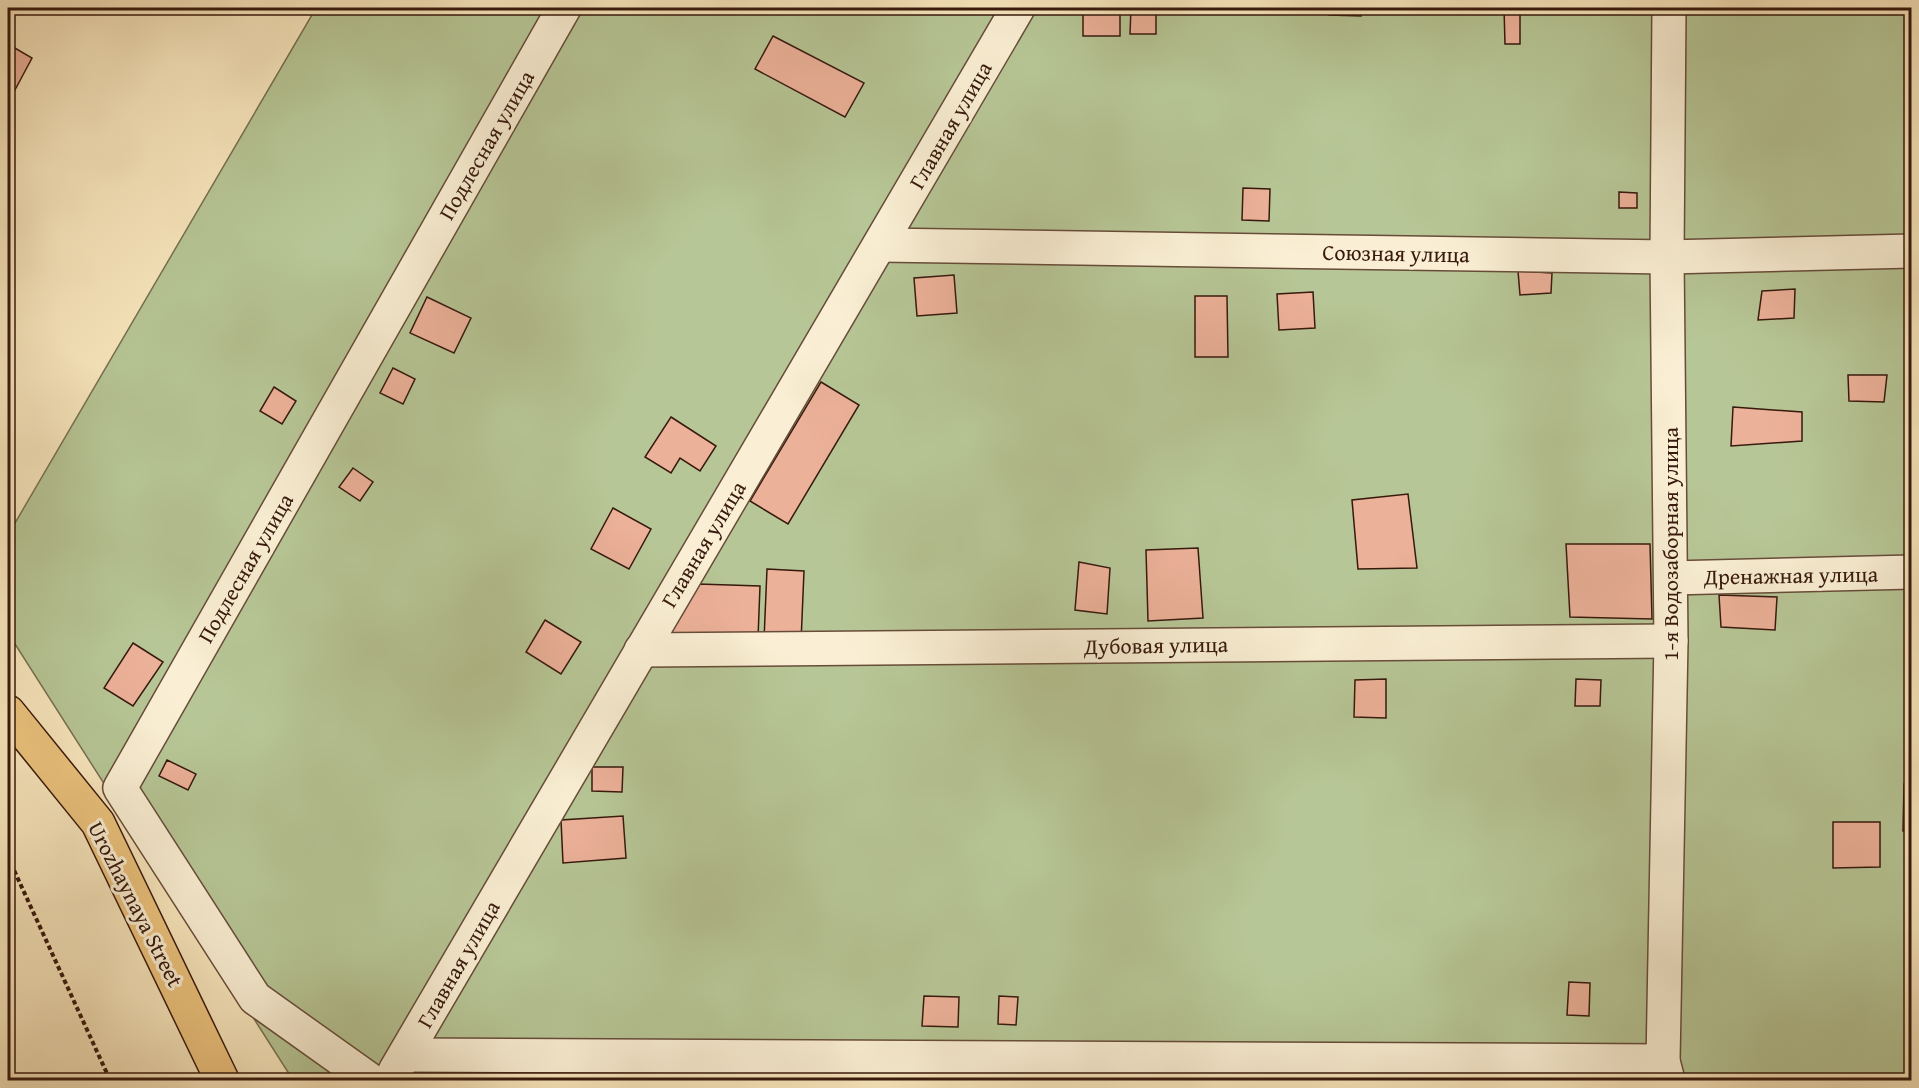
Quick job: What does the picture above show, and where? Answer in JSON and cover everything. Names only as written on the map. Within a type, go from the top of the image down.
[{"type":"main road","name":"Urozhaynaya Street","points":[[8,712],[98,823],[222,1080]]},
{"type":"street","name":"Подлесная улица","points":[[370,1080],[255,998],[120,788],[564,8]]},
{"type":"street","name":"Главная улица","points":[[397,1068],[1018,8]]},
{"type":"street","name":"1-я Водозаборная улица","points":[[1666,1071],[1671,641],[1667,257],[1669,8]]},
{"type":"street","name":"Союзная улица","points":[[880,245],[1667,257],[1911,251]]},
{"type":"street","name":"Дренажная улица","points":[[1671,578],[1911,572]]},
{"type":"street","name":"Дубовая улица","points":[[641,650],[1671,641]]},
{"type":"street","points":[[397,1068],[1666,1071]]},
{"type":"path","points":[[8,857],[111,1080]]},
{"type":"green space","points":[[316,8],[1911,8],[1911,1080],[293,1080],[8,633],[8,535]]},
{"type":"building","points":[[1083,8],[1120,8],[1120,36],[1083,36]]},
{"type":"building","points":[[1131,8],[1156,8],[1156,34],[1130,34]]},
{"type":"building","points":[[1329,8],[1361,8],[1361,16],[1329,15]]},
{"type":"building","points":[[1504,8],[1520,8],[1520,44],[1505,44]]},
{"type":"building","points":[[773,36],[864,83],[845,117],[755,69]]},
{"type":"building","points":[[8,44],[32,58],[8,103]]},
{"type":"building","points":[[1243,188],[1270,189],[1269,221],[1242,220]]},
{"type":"building","points":[[1619,192],[1637,193],[1637,208],[1619,208]]},
{"type":"building","points":[[1518,271],[1552,273],[1551,293],[1520,295]]},
{"type":"building","points":[[954,275],[957,313],[917,316],[914,278]]},
{"type":"building","points":[[1795,289],[1794,318],[1758,320],[1762,291]]},
{"type":"building","points":[[1313,292],[1315,328],[1279,330],[1277,294]]},
{"type":"building","points":[[1195,296],[1227,296],[1228,357],[1195,357]]},
{"type":"building","points":[[427,297],[471,318],[454,353],[410,333]]},
{"type":"building","points":[[393,368],[415,379],[403,404],[380,393]]},
{"type":"building","points":[[1848,375],[1887,375],[1884,402],[1849,401]]},
{"type":"building","points":[[821,382],[859,405],[788,524],[750,501]]},
{"type":"building","points":[[274,387],[296,401],[282,424],[260,411]]},
{"type":"building","points":[[1733,407],[1802,412],[1802,441],[1731,446]]},
{"type":"building","points":[[671,417],[716,446],[700,471],[680,458],[671,473],[645,457]]},
{"type":"building","points":[[353,468],[373,482],[360,501],[339,487]]},
{"type":"building","points":[[1408,494],[1417,568],[1358,569],[1352,500]]},
{"type":"building","points":[[613,508],[651,529],[629,569],[591,549]]},
{"type":"building","points":[[1566,544],[1650,544],[1652,619],[1570,617]]},
{"type":"building","points":[[1198,548],[1203,618],[1148,621],[1146,550]]},
{"type":"building","points":[[1079,562],[1110,568],[1107,614],[1075,610]]},
{"type":"building","points":[[767,569],[804,571],[801,642],[764,640]]},
{"type":"building","points":[[698,584],[760,586],[758,638],[663,635]]},
{"type":"building","points":[[1719,595],[1777,597],[1775,630],[1721,627]]},
{"type":"building","points":[[545,620],[581,642],[561,674],[526,652]]},
{"type":"building","points":[[133,643],[163,662],[133,706],[104,688]]},
{"type":"building","points":[[1386,679],[1386,718],[1354,717],[1355,680]]},
{"type":"building","points":[[1576,679],[1601,680],[1600,706],[1575,706]]},
{"type":"building","points":[[167,760],[196,774],[188,790],[159,776]]},
{"type":"building","points":[[592,767],[623,767],[622,792],[592,791]]},
{"type":"building","points":[[1904,784],[1912,784],[1912,831],[1903,831]]},
{"type":"building","points":[[623,816],[626,858],[563,863],[561,820]]},
{"type":"building","points":[[1833,822],[1880,822],[1880,867],[1833,868]]},
{"type":"building","points":[[1569,982],[1590,983],[1589,1016],[1567,1015]]},
{"type":"building","points":[[924,996],[959,997],[958,1027],[922,1026]]},
{"type":"building","points":[[999,996],[1018,997],[1016,1025],[998,1024]]},
{"type":"building","points":[[492,1077],[492,1080],[424,1080],[424,1079]]}]
